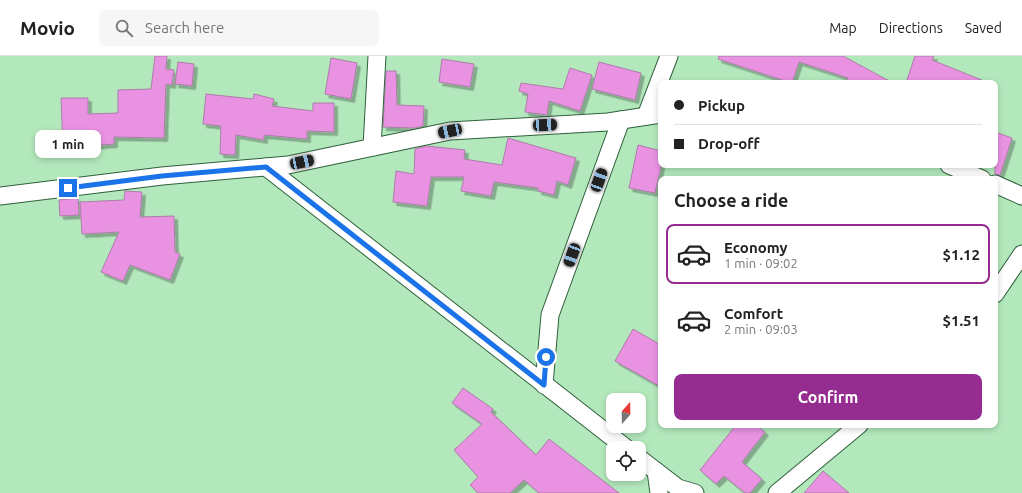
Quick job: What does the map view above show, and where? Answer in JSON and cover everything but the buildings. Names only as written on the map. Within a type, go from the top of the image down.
[{"type":"street","points":[[372,147],[377,56]]},
{"type":"street","points":[[663,80],[669,56]]},
{"type":"street","points":[[0,196],[162,176],[288,165],[450,131],[621,120],[654,115],[658,99]]},
{"type":"street","points":[[544,385],[550,315],[621,120]]},
{"type":"street","points":[[266,167],[617,441]]},
{"type":"street","points":[[956,168],[975,176]]},
{"type":"street","points":[[998,185],[1022,196]]},
{"type":"street","points":[[998,290],[1022,254]]},
{"type":"street","points":[[777,493],[855,428]]},
{"type":"street","points":[[646,463],[678,488],[695,493]]},
{"type":"street","points":[[656,471],[659,493]]},
{"type":"route","points":[[68,188],[162,176],[266,167],[544,385],[546,357]]}]
